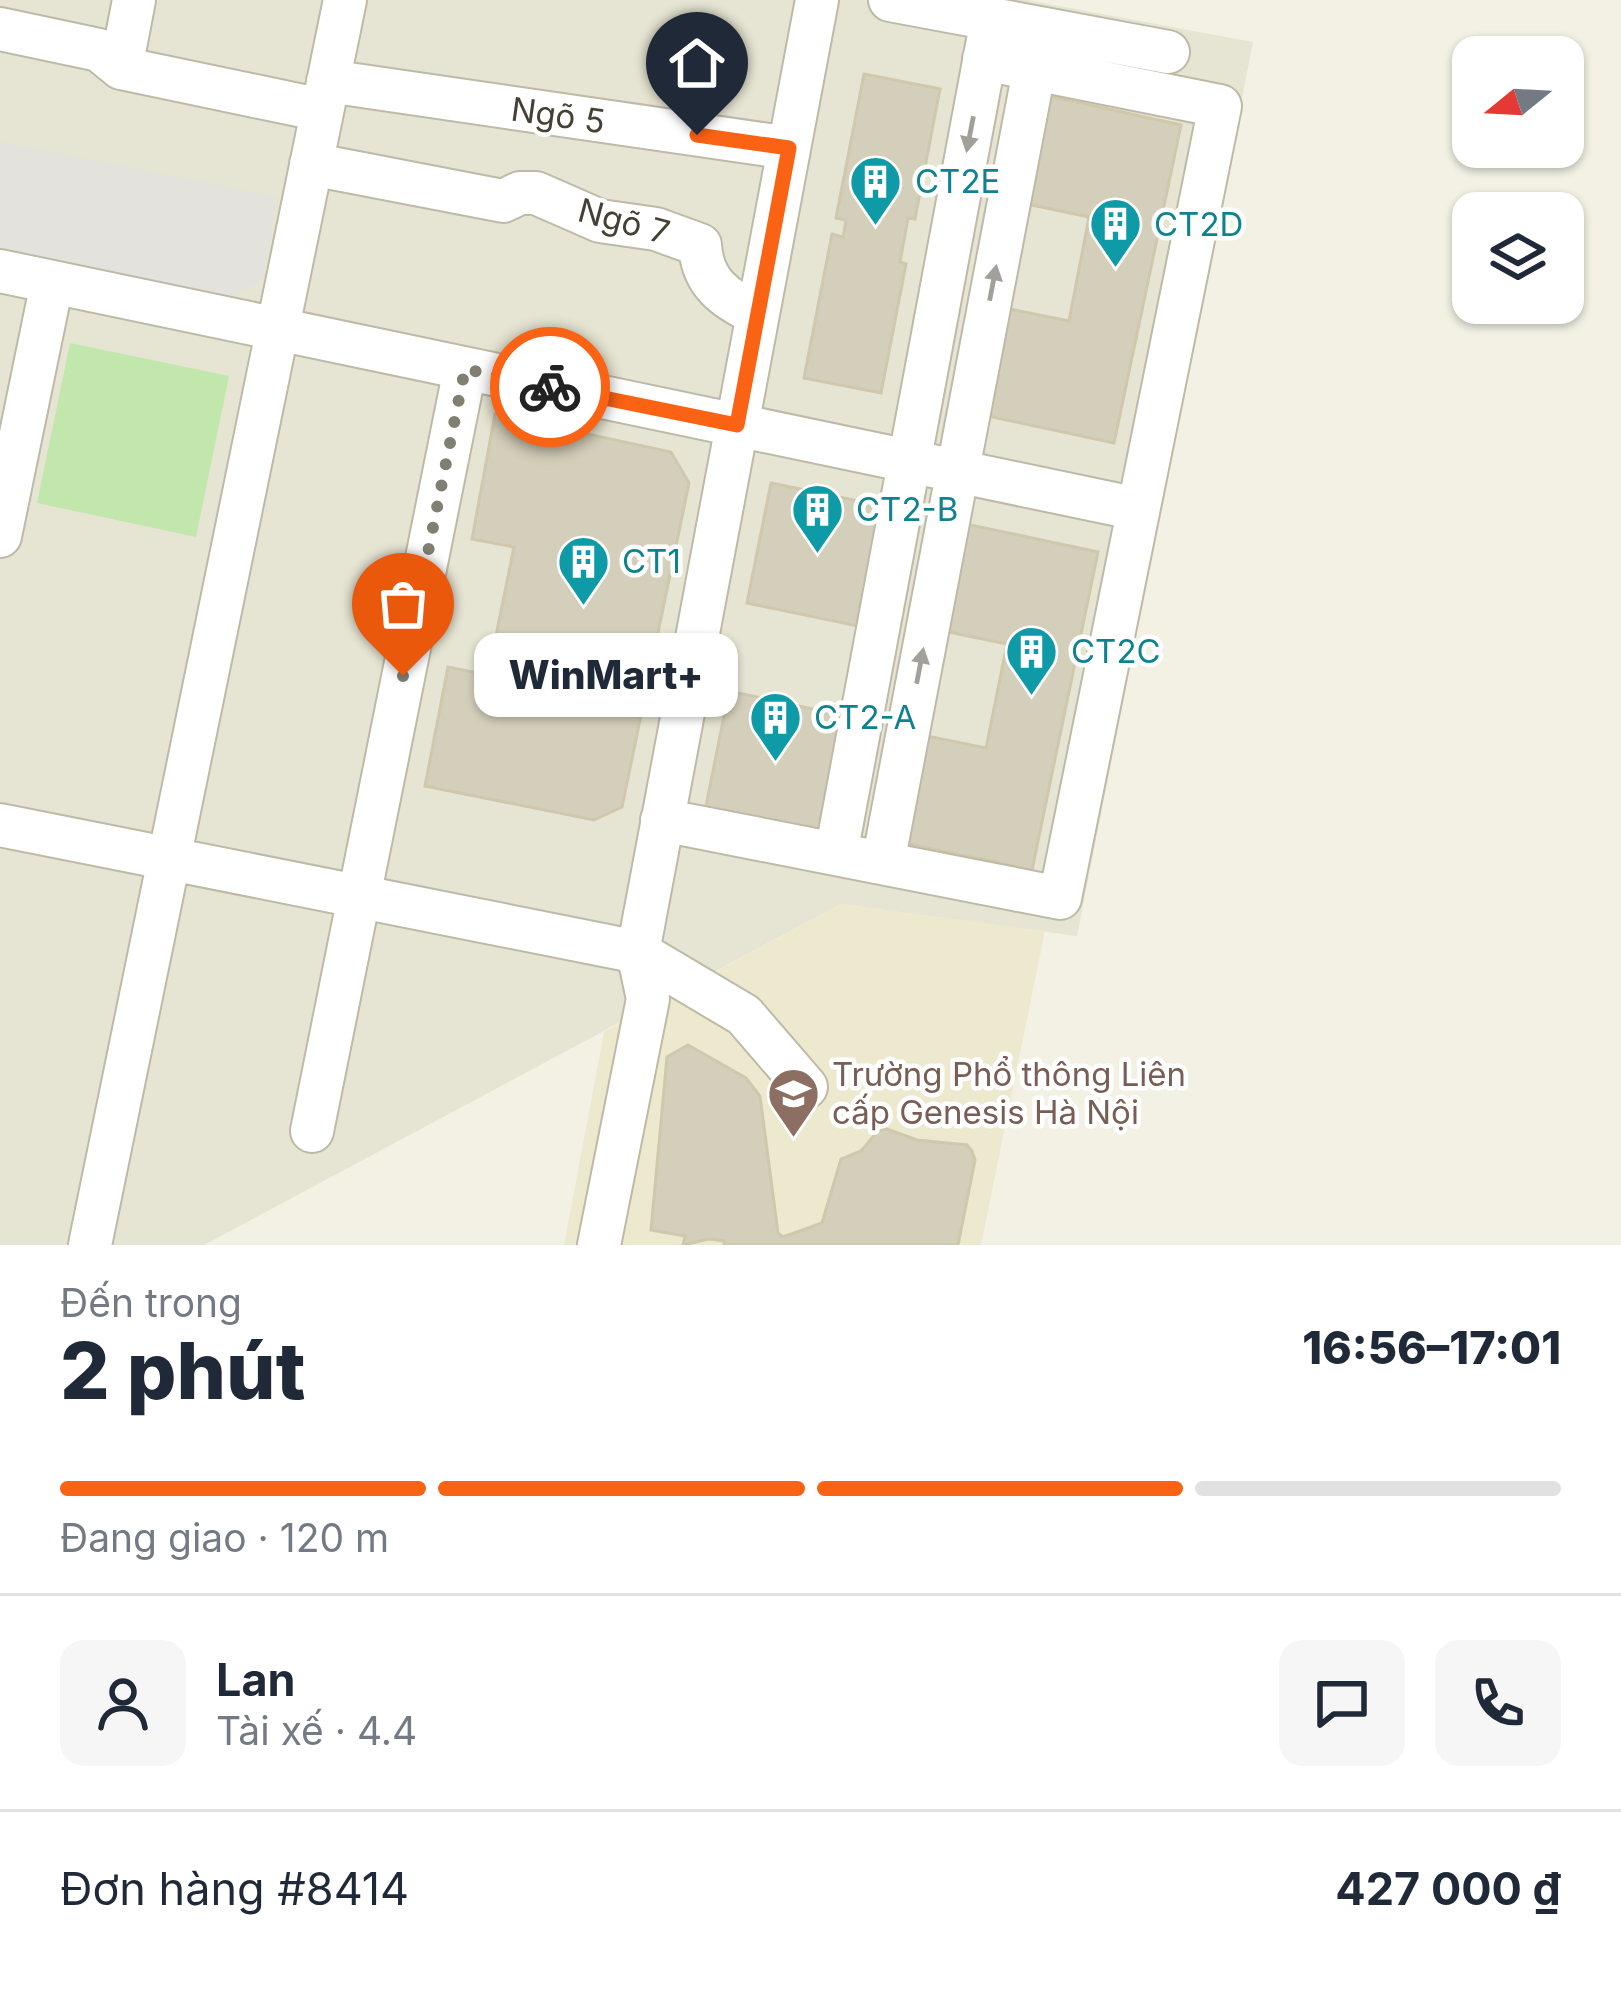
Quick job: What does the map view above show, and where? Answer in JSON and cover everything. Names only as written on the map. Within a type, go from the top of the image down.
[{"type":"street","points":[[121,68],[134,0]]},
{"type":"street","points":[[90,1245],[345,0]]},
{"type":"street","points":[[598,1245],[648,999],[638,952],[817,0]]},
{"type":"street","points":[[662,820],[1060,898],[1220,106],[1038,49],[988,39],[890,0]]},
{"type":"street","name":"Ngõ 5","points":[[0,29],[99,50],[121,68],[789,148]]},
{"type":"street","points":[[836,854],[988,39]]},
{"type":"street","points":[[1038,49],[1168,52]]},
{"type":"street","points":[[883,863],[1038,49]]},
{"type":"street","name":"Ngõ 7","points":[[310,164],[503,201],[520,193],[536,194],[600,221],[684,236],[700,244],[700,263],[716,289],[758,314]]},
{"type":"street","points":[[0,272],[1138,508]]},
{"type":"street","points":[[0,536],[52,283]]},
{"type":"street","points":[[312,1131],[465,369]]},
{"type":"street","points":[[0,825],[638,952],[744,1015],[806,1088]]},
{"type":"shaded area","points":[[0,0],[1027,0],[1253,42],[1077,936],[841,904],[204,1245],[0,1245]]},
{"type":"shaded area","points":[[0,142],[277,197],[263,279],[232,297],[0,251]]},
{"type":"shaded area","name":"Trường Phổ thông Liên cấp Genesis Hà Nội","points":[[841,904],[1045,931],[981,1245],[564,1245],[604,1032]]},
{"type":"green space","points":[[70,343],[229,376],[196,537],[37,503]]},
{"type":"building","name":"CT2E","points":[[864,74],[940,89],[915,219],[908,218],[900,262],[906,264],[881,393],[804,378],[832,234],[843,237],[846,220],[836,218]]},
{"type":"building","name":"CT2D","points":[[1049,96],[1181,125],[1114,443],[983,415],[1005,308],[1069,321],[1089,217],[1027,204]]},
{"type":"building","name":"CT1","points":[[495,414],[671,452],[689,483],[622,807],[594,820],[425,786],[448,667],[488,675],[514,547],[472,539]]},
{"type":"building","name":"CT2-B","points":[[771,483],[887,507],[863,627],[747,603]]},
{"type":"building","name":"CT2C","points":[[966,524],[1098,552],[1032,870],[900,842],[922,735],[986,748],[1007,644],[944,631]]},
{"type":"building","name":"CT2-A","points":[[729,691],[845,716],[821,835],[705,811]]},
{"type":"building","points":[[688,1045],[746,1078],[760,1096],[778,1233],[783,1237],[822,1223],[841,1159],[861,1151],[878,1131],[887,1129],[917,1140],[967,1145],[972,1151],[975,1160],[958,1245],[724,1245],[724,1241],[709,1239],[683,1245],[685,1236],[651,1230],[667,1057]]},
{"type":"way so far","points":[[403,676],[465,369],[550,387]]},
{"type":"place","name":"CT2E","points":[[876,227]]},
{"type":"place","name":"CT2D","points":[[1115,270]]},
{"type":"place","name":"CT2-B","points":[[817,555]]},
{"type":"place","name":"CT1","points":[[583,607]]},
{"type":"place","name":"WinMart+","points":[[403,676]]},
{"type":"place","name":"CT2C","points":[[1032,697]]},
{"type":"place","name":"CT2-A","points":[[775,763]]},
{"type":"place","name":"Trường Phổ thông Liên cấp Genesis Hà Nội","points":[[793,1139]]},
{"type":"route","points":[[550,387],[737,425],[789,148],[697,135]]}]
